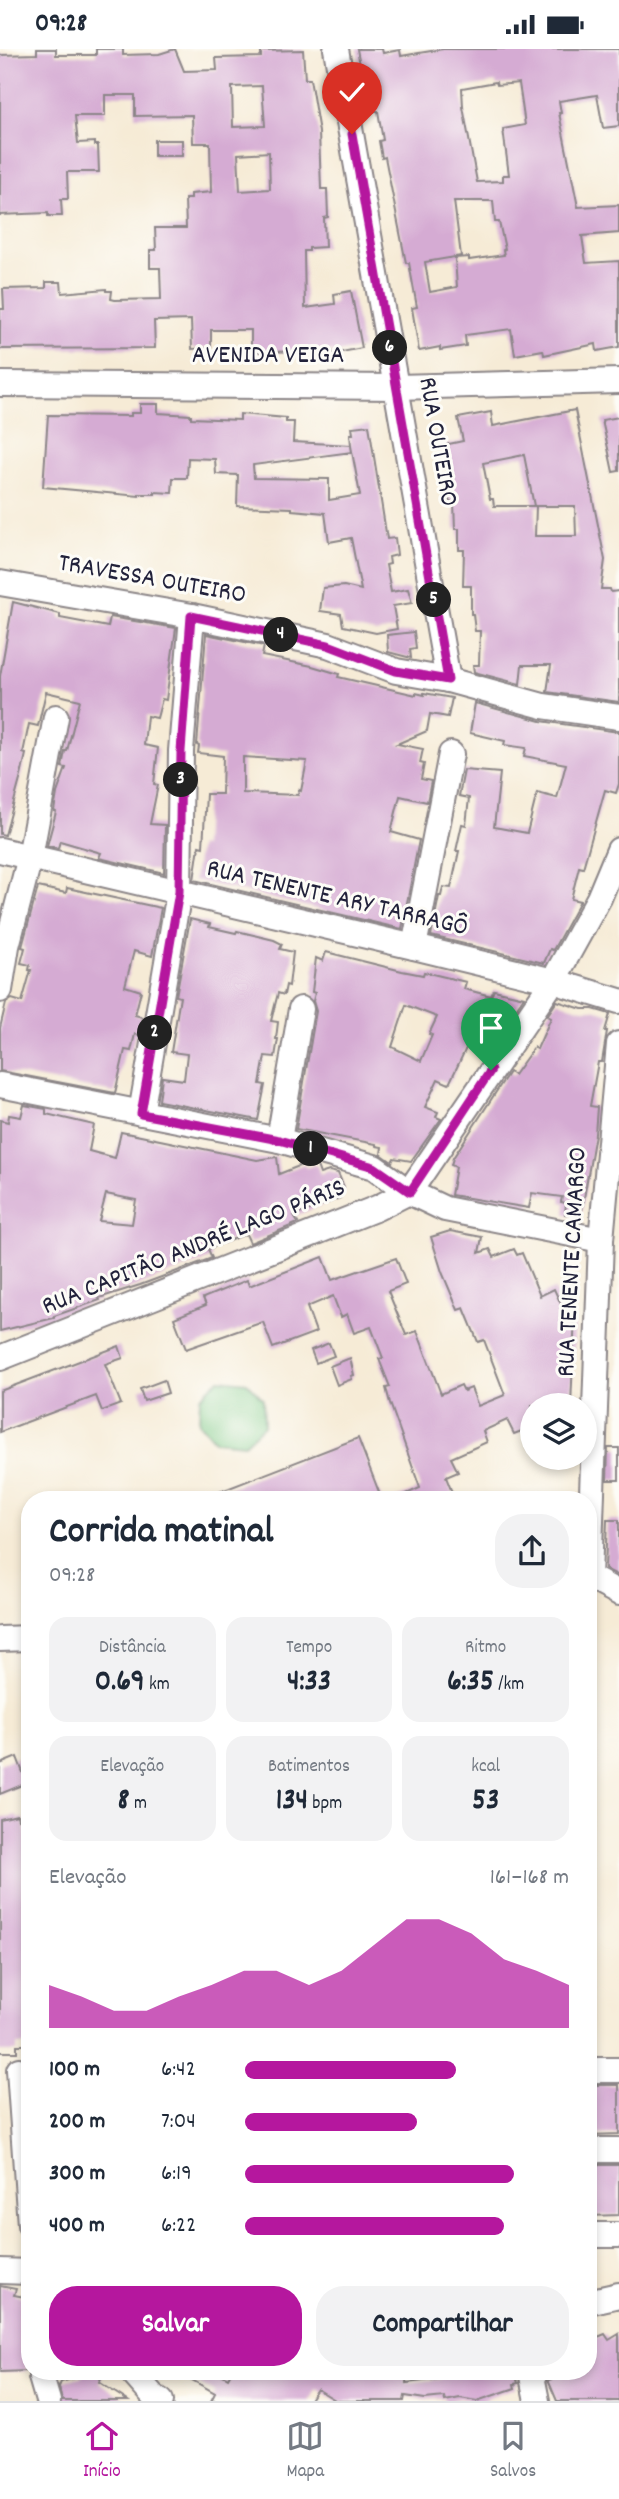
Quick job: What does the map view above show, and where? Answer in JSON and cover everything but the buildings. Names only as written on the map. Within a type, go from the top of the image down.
[{"type":"street","name":"RUA OUTEIRO","points":[[336,49],[448,680]]},
{"type":"street","name":"AVENIDA VEIGA","points":[[0,384],[397,387],[619,381]]},
{"type":"street","name":"TRAVESSA OUTEIRO","points":[[0,583],[191,616],[328,645],[396,671],[448,680],[544,706],[619,717]]},
{"type":"street","points":[[141,1114],[179,892],[181,751],[191,616]]},
{"type":"street","points":[[0,990],[4,945],[30,857],[56,717]]},
{"type":"street","points":[[414,947],[451,754]]},
{"type":"street","points":[[410,1192],[553,981],[600,898],[619,849]]},
{"type":"street","name":"RUA TENENTE ARY TARRAGÔ","points":[[0,851],[414,947],[553,981],[619,1001]]},
{"type":"street","points":[[279,1140],[301,1009]]},
{"type":"street","name":"RUA TENENTE CAMARGO","points":[[597,1491],[607,1383],[601,1240],[619,1044]]},
{"type":"street","points":[[0,1085],[279,1140],[374,1167],[410,1192],[445,1209],[601,1240]]},
{"type":"street","name":"RUA CAPITÃO ANDRÉ LAGO PÁRIS","points":[[0,1358],[377,1208],[410,1192]]},
{"type":"street","name":"RUA TENENTE CAMARGO","points":[[597,1581],[619,1593]]},
{"type":"street","points":[[0,1639],[21,1638]]},
{"type":"street","points":[[16,2070],[21,2110]]},
{"type":"street","points":[[597,2070],[619,2070]]},
{"type":"street","points":[[597,2150],[619,2150]]},
{"type":"street","points":[[597,2235],[619,2235]]},
{"type":"street","points":[[0,2271],[21,2272]]},
{"type":"street","points":[[597,2300],[619,2295]]},
{"type":"street","points":[[42,2380],[48,2401]]},
{"type":"street","points":[[139,2380],[160,2401]]},
{"type":"street","points":[[533,2380],[537,2401]]},
{"type":"green space","points":[[219,1379],[247,1382],[263,1399],[264,1425],[244,1444],[215,1441],[199,1423],[200,1397]]},
{"type":"route","points":[[352,134],[448,680],[396,671],[328,645],[191,616],[181,751],[179,892],[141,1114],[279,1140],[374,1167],[410,1192],[491,1070]]}]
